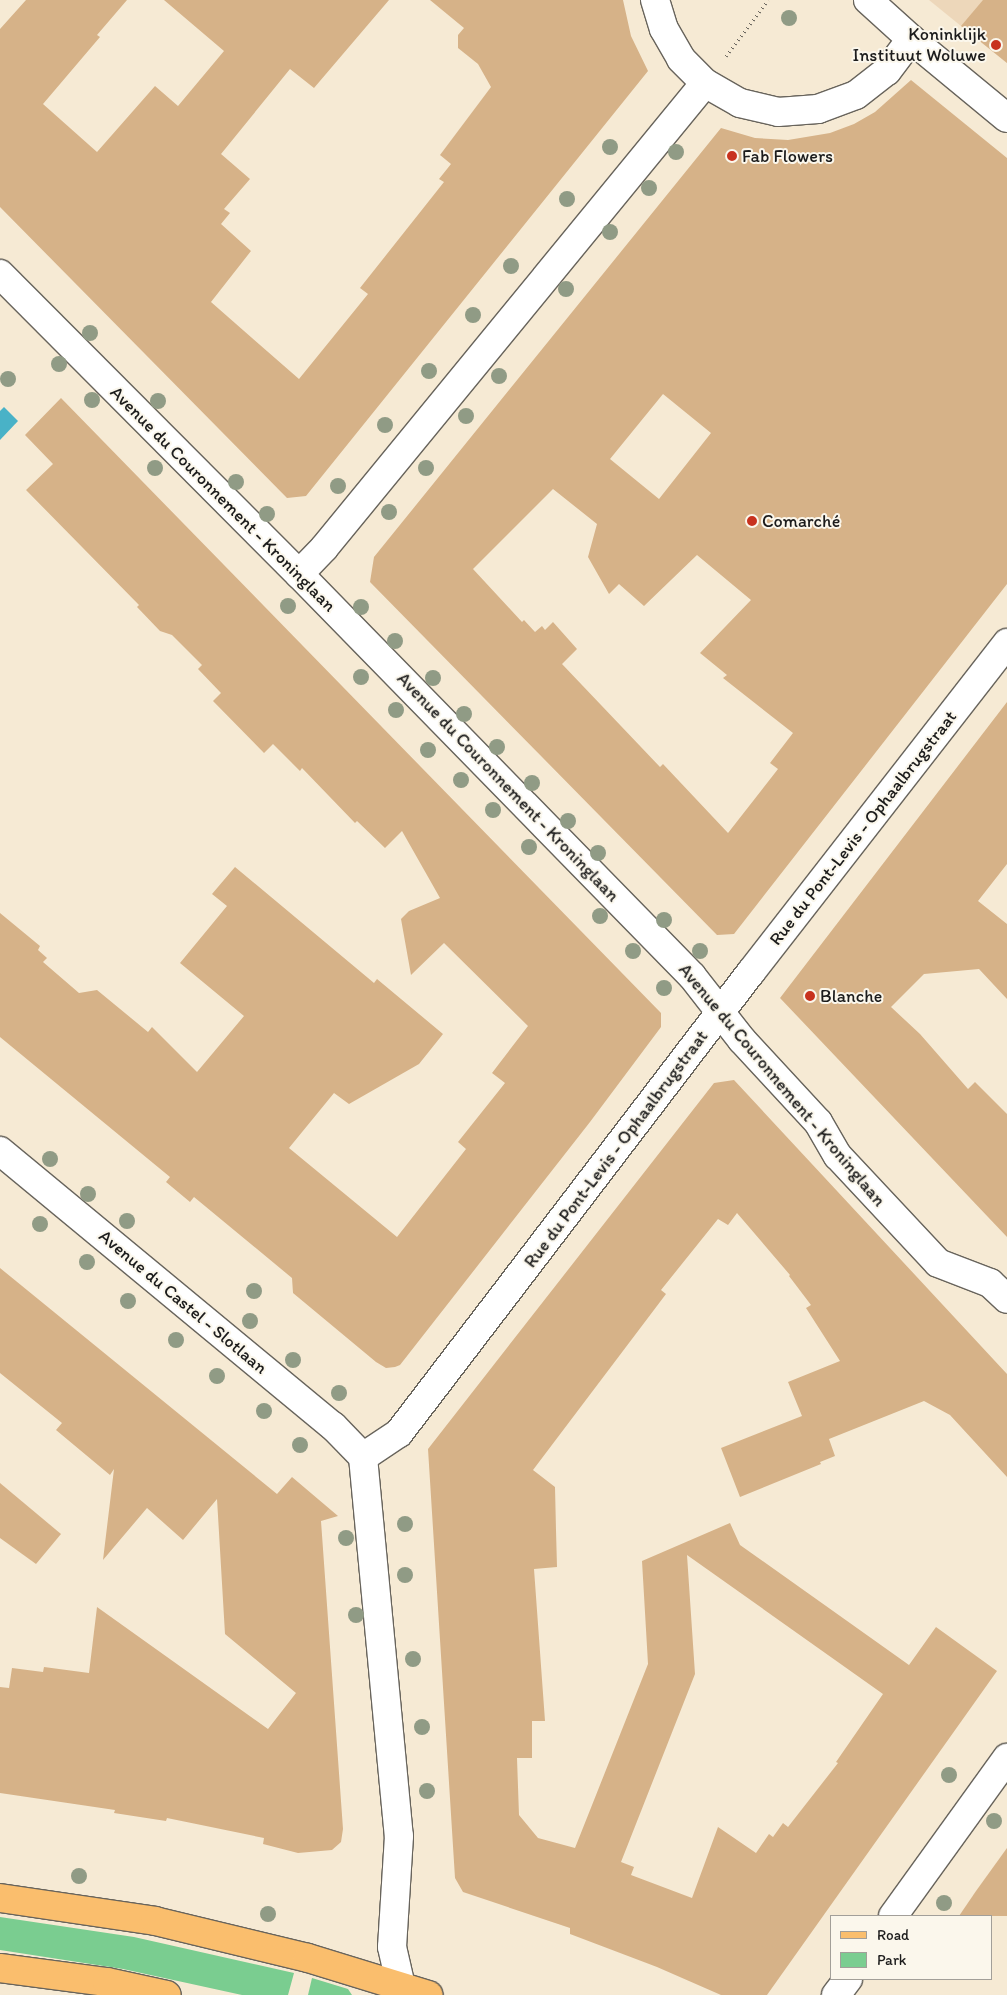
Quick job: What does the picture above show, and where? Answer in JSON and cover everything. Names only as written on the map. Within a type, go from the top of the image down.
[{"type":"main road","points":[[0,1898],[156,1921],[308,1958],[402,1990],[428,1995]]},
{"type":"main road","points":[[0,1968],[107,1982],[167,1995]]},
{"type":"street","points":[[656,0],[664,29],[681,59],[705,83],[740,103],[778,112],[818,109],[856,96],[887,71],[911,39]]},
{"type":"street","points":[[868,0],[911,39],[1007,118]]},
{"type":"street","points":[[299,574],[324,548],[705,83]]},
{"type":"street","name":"Avenue du Couronnement - Kroninglaan","points":[[0,274],[299,574],[692,976],[742,1040],[818,1122],[838,1156],[938,1264],[990,1283],[1007,1299]]},
{"type":"street","name":"Rue du Pont-Levis - Ophaalbrugstraat","points":[[363,1457],[399,1433],[720,1012],[1007,643]]},
{"type":"street","name":"Avenue du Castel - Slotlaan","points":[[0,1151],[333,1426],[363,1457]]},
{"type":"street","points":[[363,1457],[399,1836],[392,1947],[402,1990]]},
{"type":"street","points":[[894,1915],[1007,1758]]},
{"type":"street","points":[[836,1995],[847,1980]]},
{"type":"path","points":[[705,83],[768,0]]},
{"type":"shaded area","name":"Koninklijk Instituut Woluwe","points":[[929,0],[1007,0],[1007,63],[961,26]]},
{"type":"green space","points":[[0,1917],[134,1937],[294,1973],[288,1995],[242,1995],[123,1969],[0,1950]]},
{"type":"green space","points":[[312,1978],[348,1989],[352,1995],[308,1995]]},
{"type":"water","points":[[4,407],[18,421],[0,440],[0,411]]},
{"type":"building","points":[[26,0],[127,0],[97,35],[100,37],[43,104],[97,152],[155,86],[178,106],[224,51],[164,0],[389,0],[314,88],[290,69],[221,154],[250,179],[224,209],[230,213],[221,224],[251,251],[211,302],[299,379],[368,294],[360,288],[444,182],[439,179],[451,164],[440,155],[491,87],[478,64],[458,48],[458,35],[464,28],[430,0],[623,0],[631,36],[648,71],[306,496],[287,498],[0,207],[0,29]]},
{"type":"building","name":"Koninklijk Instituut Woluwe","points":[[983,0],[1007,0],[1007,63],[961,26]]},
{"type":"building","points":[[911,80],[1007,158],[1007,584],[734,934],[717,935],[370,582],[374,557],[721,128],[755,138],[788,140],[830,133],[854,124],[875,112]],"holes":[[[663,394],[711,433],[659,499],[610,459]],[[553,489],[597,524],[588,557],[609,594],[619,584],[644,606],[697,555],[751,600],[700,653],[727,675],[723,678],[793,733],[770,763],[778,769],[728,833],[663,764],[660,767],[562,664],[577,649],[553,622],[545,630],[542,626],[535,632],[524,620],[522,622],[473,569]]]},
{"type":"building","points":[[61,398],[661,1013],[661,1027],[590,1122],[400,1365],[395,1367],[386,1368],[376,1362],[293,1293],[292,1278],[194,1197],[190,1202],[166,1182],[170,1177],[0,1037],[0,913],[40,946],[38,950],[47,958],[43,962],[79,993],[97,990],[148,1032],[152,1027],[197,1072],[244,1016],[180,963],[227,906],[212,894],[235,867],[374,983],[377,979],[443,1034],[419,1064],[349,1104],[334,1093],[289,1148],[397,1237],[466,1149],[458,1142],[505,1083],[492,1073],[528,1026],[444,943],[411,975],[401,919],[409,911],[440,898],[402,831],[385,848],[357,821],[355,823],[302,768],[300,771],[273,744],[264,753],[213,701],[221,693],[198,669],[202,665],[172,635],[160,631],[137,607],[139,605],[26,490],[53,464],[25,435]]},
{"type":"building","points":[[1007,702],[1007,864],[978,901],[1007,924],[1007,999],[979,969],[924,974],[891,1007],[920,1034],[968,1089],[975,1082],[1007,1114],[1007,1237],[780,998]]},
{"type":"building","points":[[734,1080],[1007,1374],[1007,1477],[950,1415],[924,1401],[829,1439],[835,1456],[820,1462],[821,1464],[740,1497],[721,1448],[802,1416],[788,1382],[840,1361],[806,1308],[811,1305],[790,1275],[737,1213],[728,1225],[718,1219],[661,1290],[666,1294],[533,1470],[555,1487],[557,1567],[534,1569],[545,1721],[532,1721],[532,1758],[517,1758],[519,1815],[538,1838],[575,1848],[648,1664],[642,1561],[730,1523],[740,1545],[909,1665],[936,1627],[997,1671],[767,1995],[721,1995],[657,1967],[570,1934],[570,1928],[463,1892],[455,1878],[428,1449],[714,1083]],"holes":[[[687,1555],[883,1694],[836,1762],[838,1763],[788,1827],[783,1823],[773,1837],[769,1834],[756,1853],[718,1827],[692,1898],[631,1875],[634,1867],[621,1862],[695,1674]]]},
{"type":"building","points":[[0,1268],[277,1494],[292,1477],[338,1516],[321,1521],[343,1829],[341,1842],[332,1850],[298,1853],[263,1844],[264,1838],[167,1818],[166,1821],[114,1813],[115,1810],[0,1793],[0,1687],[9,1688],[12,1668],[43,1672],[44,1667],[89,1673],[97,1607],[268,1729],[296,1693],[225,1634],[217,1499],[183,1540],[147,1508],[103,1560],[114,1469],[110,1475],[56,1430],[62,1423],[0,1373]]},
{"type":"building","points":[[0,1483],[61,1534],[36,1564],[0,1538]]},
{"type":"building","points":[[1007,1848],[1007,1916],[960,1915]]},
{"type":"place","name":"Koninklijk Instituut Woluwe","points":[[996,45]]},
{"type":"place","name":"Fab Flowers","points":[[732,156]]},
{"type":"place","name":"Comarché","points":[[752,521]]},
{"type":"place","name":"Blanche","points":[[810,996]]}]
